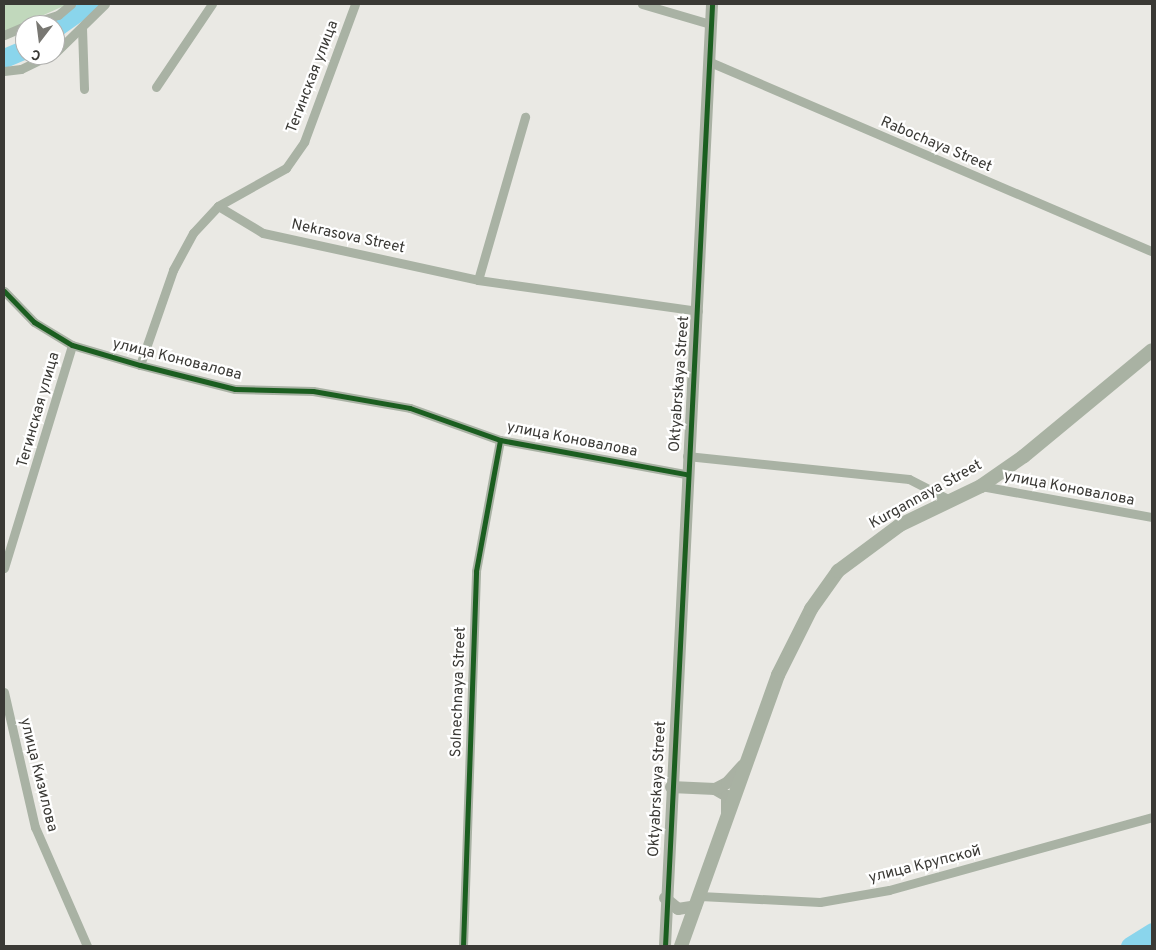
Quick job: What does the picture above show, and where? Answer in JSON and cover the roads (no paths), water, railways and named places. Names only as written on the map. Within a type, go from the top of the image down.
[{"type":"main road","name":"Kurgannaya Street","points":[[681,946],[748,757],[792,644],[838,571],[900,525],[981,486],[1152,350]]},
{"type":"street","points":[[58,15],[71,4]]},
{"type":"street","points":[[65,43],[105,4]]},
{"type":"street","points":[[156,87],[212,4]]},
{"type":"street","name":"Тегинская улица","points":[[140,365],[173,270],[193,233],[218,206],[286,168],[304,142],[356,4]]},
{"type":"street","points":[[642,4],[710,24]]},
{"type":"street","name":"Oktyabrskaya Street","points":[[665,946],[665,898],[686,474],[698,311],[712,4]]},
{"type":"street","points":[[82,28],[84,89]]},
{"type":"street","name":"Rabochaya Street","points":[[710,62],[1152,251]]},
{"type":"street","points":[[4,70],[21,69],[29,65]]},
{"type":"street","points":[[478,280],[525,118]]},
{"type":"street","name":"Nekrasova Street","points":[[218,206],[263,233],[478,280],[698,311]]},
{"type":"street","name":"улица Коновалова","points":[[4,291],[34,322],[72,345],[140,365],[235,389],[313,390],[410,408],[500,440],[686,474]]},
{"type":"street","name":"Тегинская улица","points":[[4,568],[72,345]]},
{"type":"street","name":"Solnechnaya Street","points":[[463,946],[476,571],[500,440]]},
{"type":"street","points":[[687,456],[901,478],[950,500]]},
{"type":"street","name":"улица Коновалова","points":[[981,486],[1152,518]]},
{"type":"street","name":"улица Кизилова","points":[[4,692],[35,827],[87,946]]},
{"type":"street","points":[[671,787],[715,789],[737,775],[748,757]]},
{"type":"street","name":"Kurgannaya Street","points":[[715,789],[727,796],[726,823]]},
{"type":"street","name":"улица Крупской","points":[[698,901],[820,902],[889,890],[1152,817]]},
{"type":"street","points":[[665,898],[678,909],[698,901]]},
{"type":"waterway","points":[[65,21],[89,4]]},
{"type":"waterway","points":[[4,58],[15,53]]},
{"type":"waterway","points":[[1130,946],[1152,932]]}]
